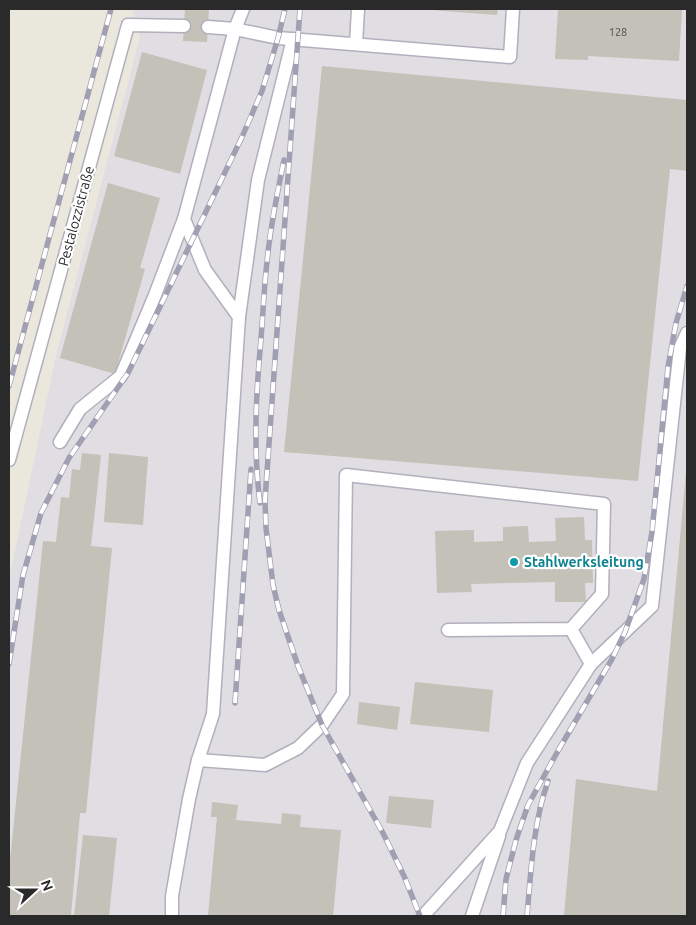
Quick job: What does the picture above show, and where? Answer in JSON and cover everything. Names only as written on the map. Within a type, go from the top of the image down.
[{"type":"lane","points":[[60,442],[80,409],[121,376],[184,219],[235,29],[243,9]]},
{"type":"lane","points":[[356,44],[358,9]]},
{"type":"lane","points":[[208,27],[235,29],[278,38],[510,56],[513,9]]},
{"type":"lane","name":"Pestalozzistraße","points":[[9,460],[128,25],[184,26]]},
{"type":"lane","points":[[172,916],[172,896],[189,799],[198,760],[213,714],[239,317],[258,180],[293,39]]},
{"type":"lane","points":[[184,219],[205,270],[239,317]]},
{"type":"lane","points":[[472,916],[500,831],[527,763],[591,664],[652,606],[680,348],[687,333]]},
{"type":"lane","points":[[198,760],[265,765],[298,748],[322,725],[343,694],[346,475],[604,504],[602,594],[571,629],[448,630]]},
{"type":"lane","points":[[571,629],[591,664]]},
{"type":"lane","points":[[423,916],[500,831]]},
{"type":"shaded area","points":[[133,9],[687,9],[687,916],[9,916],[9,580],[56,356],[140,37]]},
{"type":"building","points":[[185,9],[209,9],[207,42],[183,41]]},
{"type":"building","points":[[431,9],[498,9],[497,15]]},
{"type":"building","points":[[558,9],[682,9],[679,61],[588,56],[588,60],[555,59]]},
{"type":"building","points":[[142,52],[207,70],[180,174],[114,156]]},
{"type":"building","points":[[322,66],[687,100],[687,171],[670,169],[638,481],[284,452]]},
{"type":"building","points":[[108,183],[160,198],[140,268],[145,269],[115,374],[60,358]]},
{"type":"building","points":[[82,453],[101,455],[91,546],[112,548],[86,813],[80,813],[71,916],[9,916],[9,870],[43,541],[56,542],[61,497],[69,498],[72,469],[80,470]]},
{"type":"building","points":[[109,453],[148,457],[143,525],[104,522]]},
{"type":"building","points":[[686,472],[687,916],[564,916],[576,779],[657,791]]},
{"type":"building","name":"Stahlwerksleitung","points":[[584,517],[585,540],[592,540],[593,583],[585,583],[586,602],[555,602],[555,582],[471,584],[472,592],[437,593],[435,531],[474,530],[474,542],[503,541],[503,527],[528,526],[529,542],[556,541],[555,518]]},
{"type":"building","points":[[415,682],[493,690],[489,732],[410,724]]},
{"type":"building","points":[[359,702],[400,707],[397,730],[357,724]]},
{"type":"building","points":[[389,796],[434,800],[431,828],[386,823]]},
{"type":"building","points":[[212,802],[238,805],[236,820],[281,824],[282,813],[301,815],[300,827],[341,830],[333,916],[208,916],[217,817],[211,817]]},
{"type":"building","points":[[83,835],[117,838],[109,916],[74,916]]},
{"type":"railway","points":[[9,386],[111,9]]},
{"type":"railway","points":[[9,664],[23,575],[41,513],[69,458],[128,373],[242,137],[262,91],[285,9]]},
{"type":"railway","points":[[300,9],[265,500],[266,528],[273,585],[279,610],[298,666],[322,725],[383,833],[404,876],[420,916]]},
{"type":"railway","points":[[260,503],[256,441],[258,380],[268,249],[284,160]]},
{"type":"railway","points":[[503,916],[506,879],[516,840],[528,805],[612,659],[625,632],[644,579],[652,532],[668,367],[676,323],[687,286]]},
{"type":"railway","points":[[235,703],[251,469]]},
{"type":"railway","points":[[527,916],[536,831],[548,781]]},
{"type":"place","name":"Stahlwerksleitung","points":[[514,562]]}]
